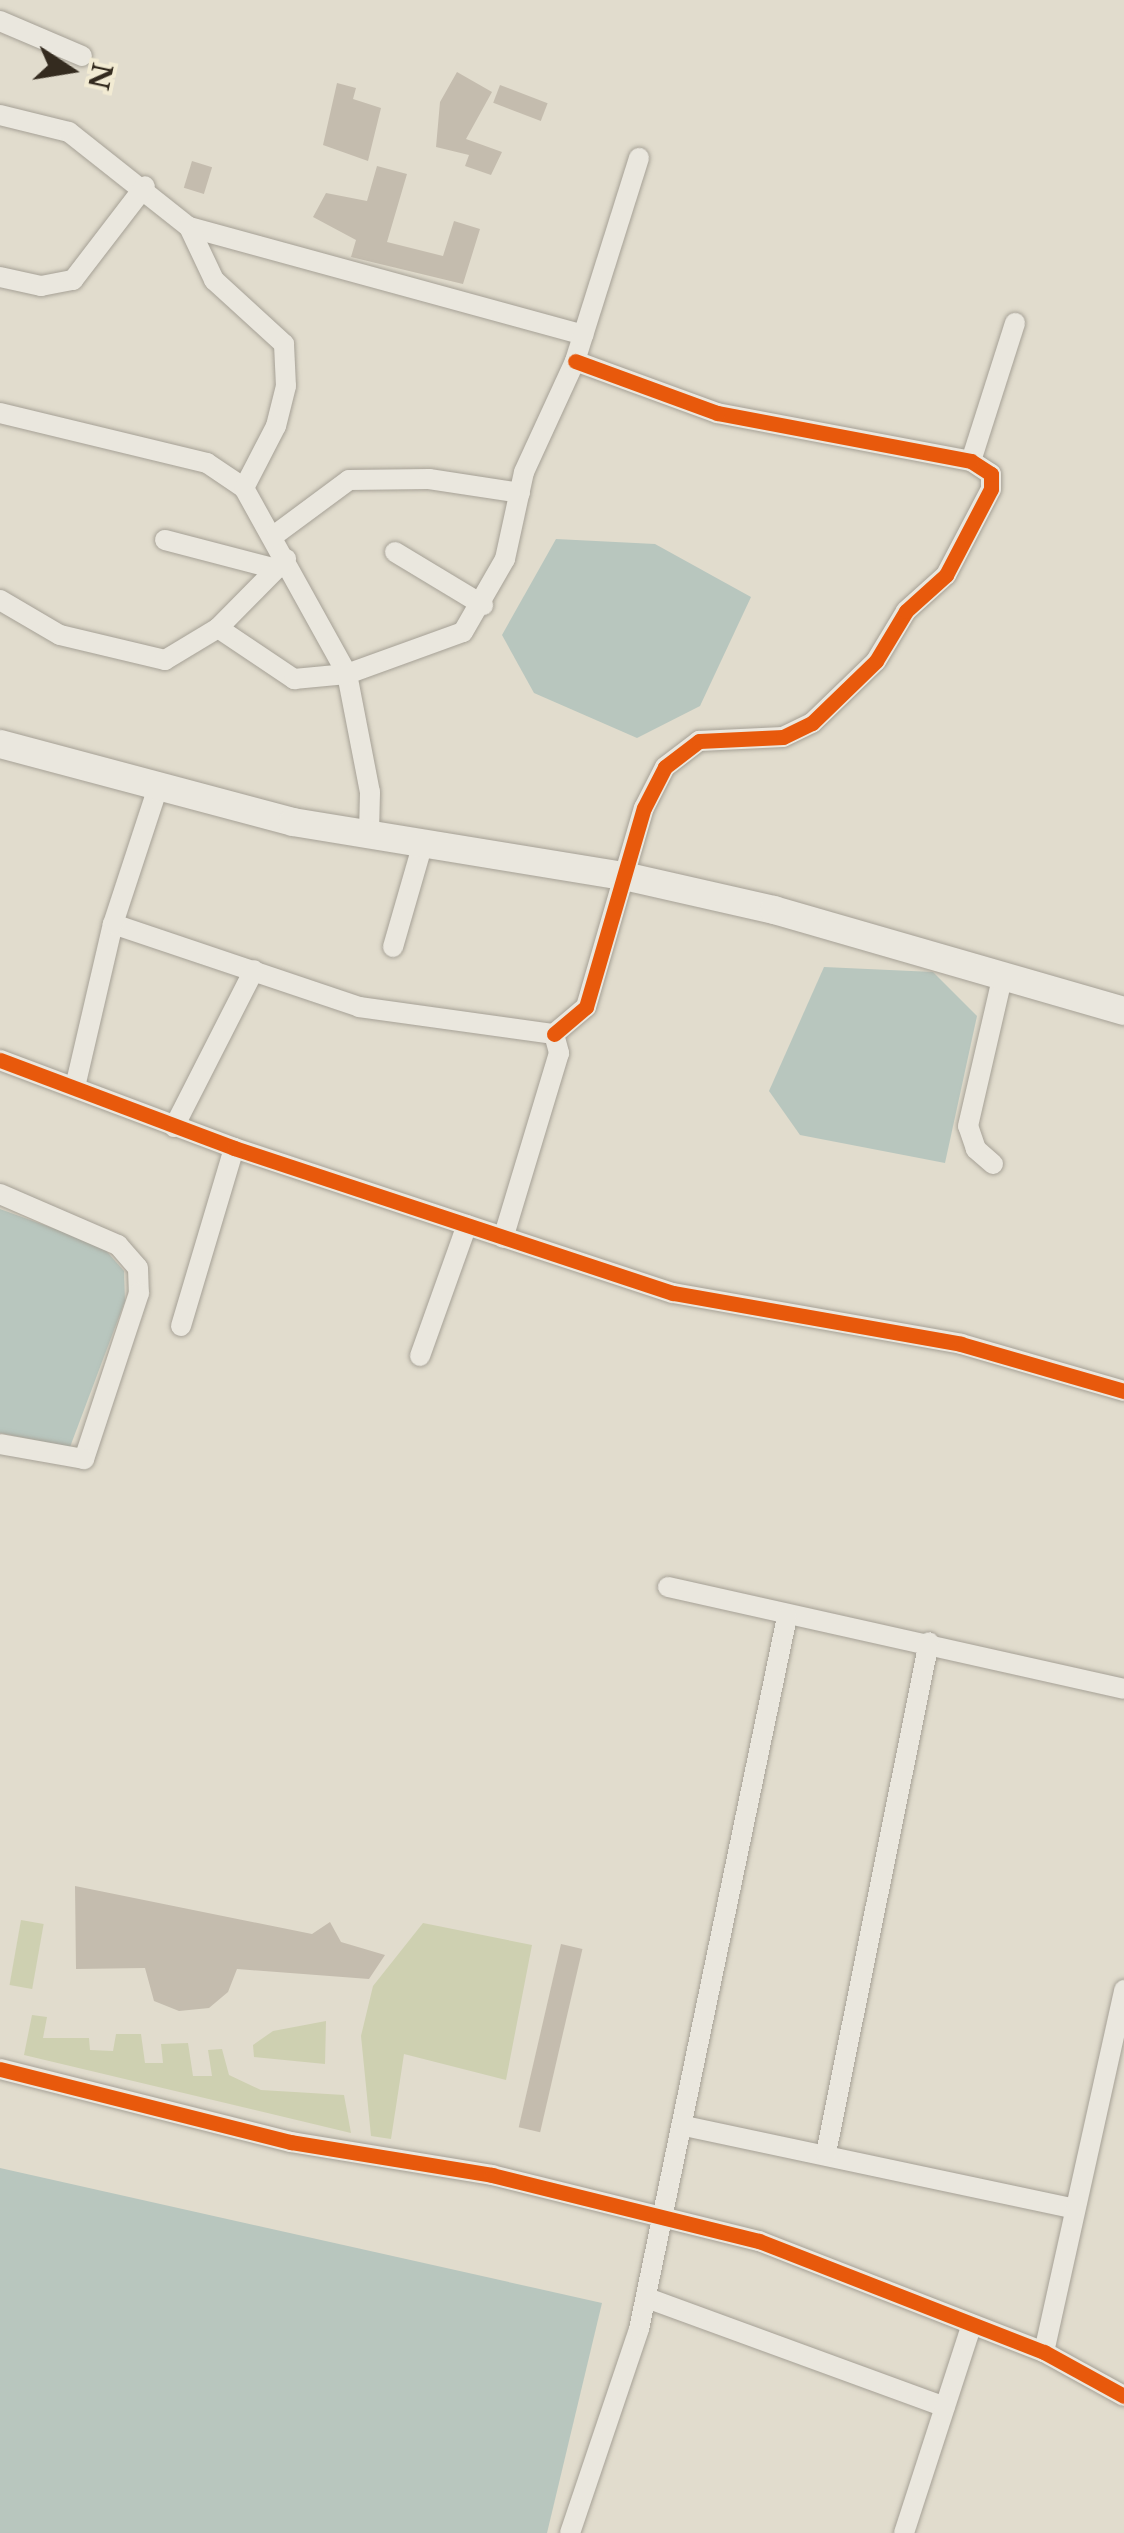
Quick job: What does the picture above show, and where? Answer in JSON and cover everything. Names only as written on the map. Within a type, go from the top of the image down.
[{"type":"street","points":[[0,20],[82,56]]},
{"type":"street","points":[[0,115],[69,132],[144,186],[189,227],[214,280],[284,344],[276,426],[244,488]]},
{"type":"street","points":[[218,628],[285,676],[347,674],[440,646],[464,632],[483,605],[505,559],[520,493],[584,335],[639,158]]},
{"type":"street","points":[[0,277],[40,286],[73,280],[144,186]]},
{"type":"street","points":[[189,227],[584,335]]},
{"type":"street","points":[[971,461],[1015,324]]},
{"type":"street","points":[[113,924],[359,1007],[554,1034],[586,1007],[644,808],[682,750],[797,734],[876,661],[896,622],[946,576],[974,530],[991,474],[971,461],[717,413],[575,360]]},
{"type":"street","points":[[0,414],[207,463],[244,488],[272,536],[281,564],[347,674],[370,792],[369,834]]},
{"type":"street","points":[[272,536],[348,480],[429,480],[520,493]]},
{"type":"street","points":[[165,540],[281,564]]},
{"type":"street","points":[[396,552],[483,605]]},
{"type":"street","points":[[0,600],[60,635],[166,660],[218,628],[281,564]]},
{"type":"street","points":[[0,744],[158,786],[369,834],[624,876],[1003,974],[1124,1011]]},
{"type":"street","points":[[75,1088],[113,924],[158,786]]},
{"type":"street","points":[[393,946],[423,843]]},
{"type":"street","points":[[174,1127],[254,970]]},
{"type":"street","points":[[993,1164],[976,1149],[968,1126],[1003,974]]},
{"type":"street","points":[[503,1238],[560,1054],[554,1034]]},
{"type":"street","points":[[0,1060],[234,1148],[673,1293],[960,1344],[1124,1391]]},
{"type":"street","points":[[181,1326],[234,1148]]},
{"type":"street","points":[[0,1194],[118,1245],[138,1268],[139,1294],[84,1459],[0,1444]]},
{"type":"street","points":[[420,1356],[467,1226]]},
{"type":"street","points":[[668,1588],[787,1618],[929,1642],[1124,1688]]},
{"type":"street","points":[[570,2533],[646,2298],[665,2218],[787,1618]]},
{"type":"street","points":[[826,2152],[929,1642]]},
{"type":"street","points":[[1044,2352],[1124,1990]]},
{"type":"street","points":[[0,2069],[291,2142],[492,2175],[759,2241],[1044,2352],[1124,2396]]},
{"type":"street","points":[[686,2126],[826,2152],[1074,2208]]},
{"type":"street","points":[[646,2298],[945,2407]]},
{"type":"street","points":[[904,2533],[971,2326]]},
{"type":"green space","points":[[21,1920],[44,1924],[32,1989],[10,1985]]},
{"type":"green space","points":[[423,1923],[532,1945],[506,2080],[404,2054],[391,2139],[371,2136],[361,2036],[373,1986]]},
{"type":"green space","points":[[32,2015],[47,2017],[43,2038],[89,2038],[90,2050],[113,2051],[116,2034],[141,2034],[145,2063],[163,2063],[161,2044],[188,2043],[193,2076],[212,2076],[208,2050],[222,2049],[229,2075],[261,2090],[344,2095],[351,2133],[24,2055]]},
{"type":"green space","points":[[326,2021],[325,2064],[254,2057],[253,2045],[273,2031]]},
{"type":"shaded area","points":[[556,539],[655,544],[751,597],[700,706],[637,738],[534,693],[502,635]]},
{"type":"shaded area","points":[[824,967],[933,972],[977,1016],[945,1163],[800,1135],[769,1091]]},
{"type":"shaded area","points":[[0,1209],[102,1246],[124,1271],[125,1301],[70,1447],[0,1433]]},
{"type":"shaded area","points":[[0,2168],[602,2303],[547,2533],[0,2533]]},
{"type":"building","points":[[457,72],[492,92],[466,139],[502,152],[491,175],[465,166],[469,155],[436,147],[440,102]]},
{"type":"building","points":[[337,83],[356,88],[353,99],[381,108],[368,161],[323,145]]},
{"type":"building","points":[[500,85],[548,103],[541,121],[493,103]]},
{"type":"building","points":[[192,161],[212,167],[204,194],[184,188]]},
{"type":"building","points":[[377,166],[407,174],[387,242],[443,256],[454,221],[480,229],[463,284],[351,257],[356,240],[313,217],[326,193],[367,201]]},
{"type":"building","points":[[75,1886],[312,1934],[330,1922],[341,1942],[385,1955],[369,1979],[237,1969],[228,1992],[209,2008],[179,2011],[154,2001],[145,1968],[76,1969]]},
{"type":"building","points":[[561,1944],[582,1949],[540,2132],[519,2127]]},
{"type":"cycle path","points":[[554,1034],[586,1007],[644,808],[665,767],[699,741],[783,737],[812,723],[876,661],[906,611],[946,575],[991,489],[991,474],[971,461],[717,413],[575,361]]},
{"type":"cycle path","points":[[0,1060],[234,1148],[673,1293],[961,1344],[1124,1391]]},
{"type":"cycle path","points":[[0,2069],[291,2142],[492,2175],[759,2241],[1044,2352],[1124,2396]]}]
